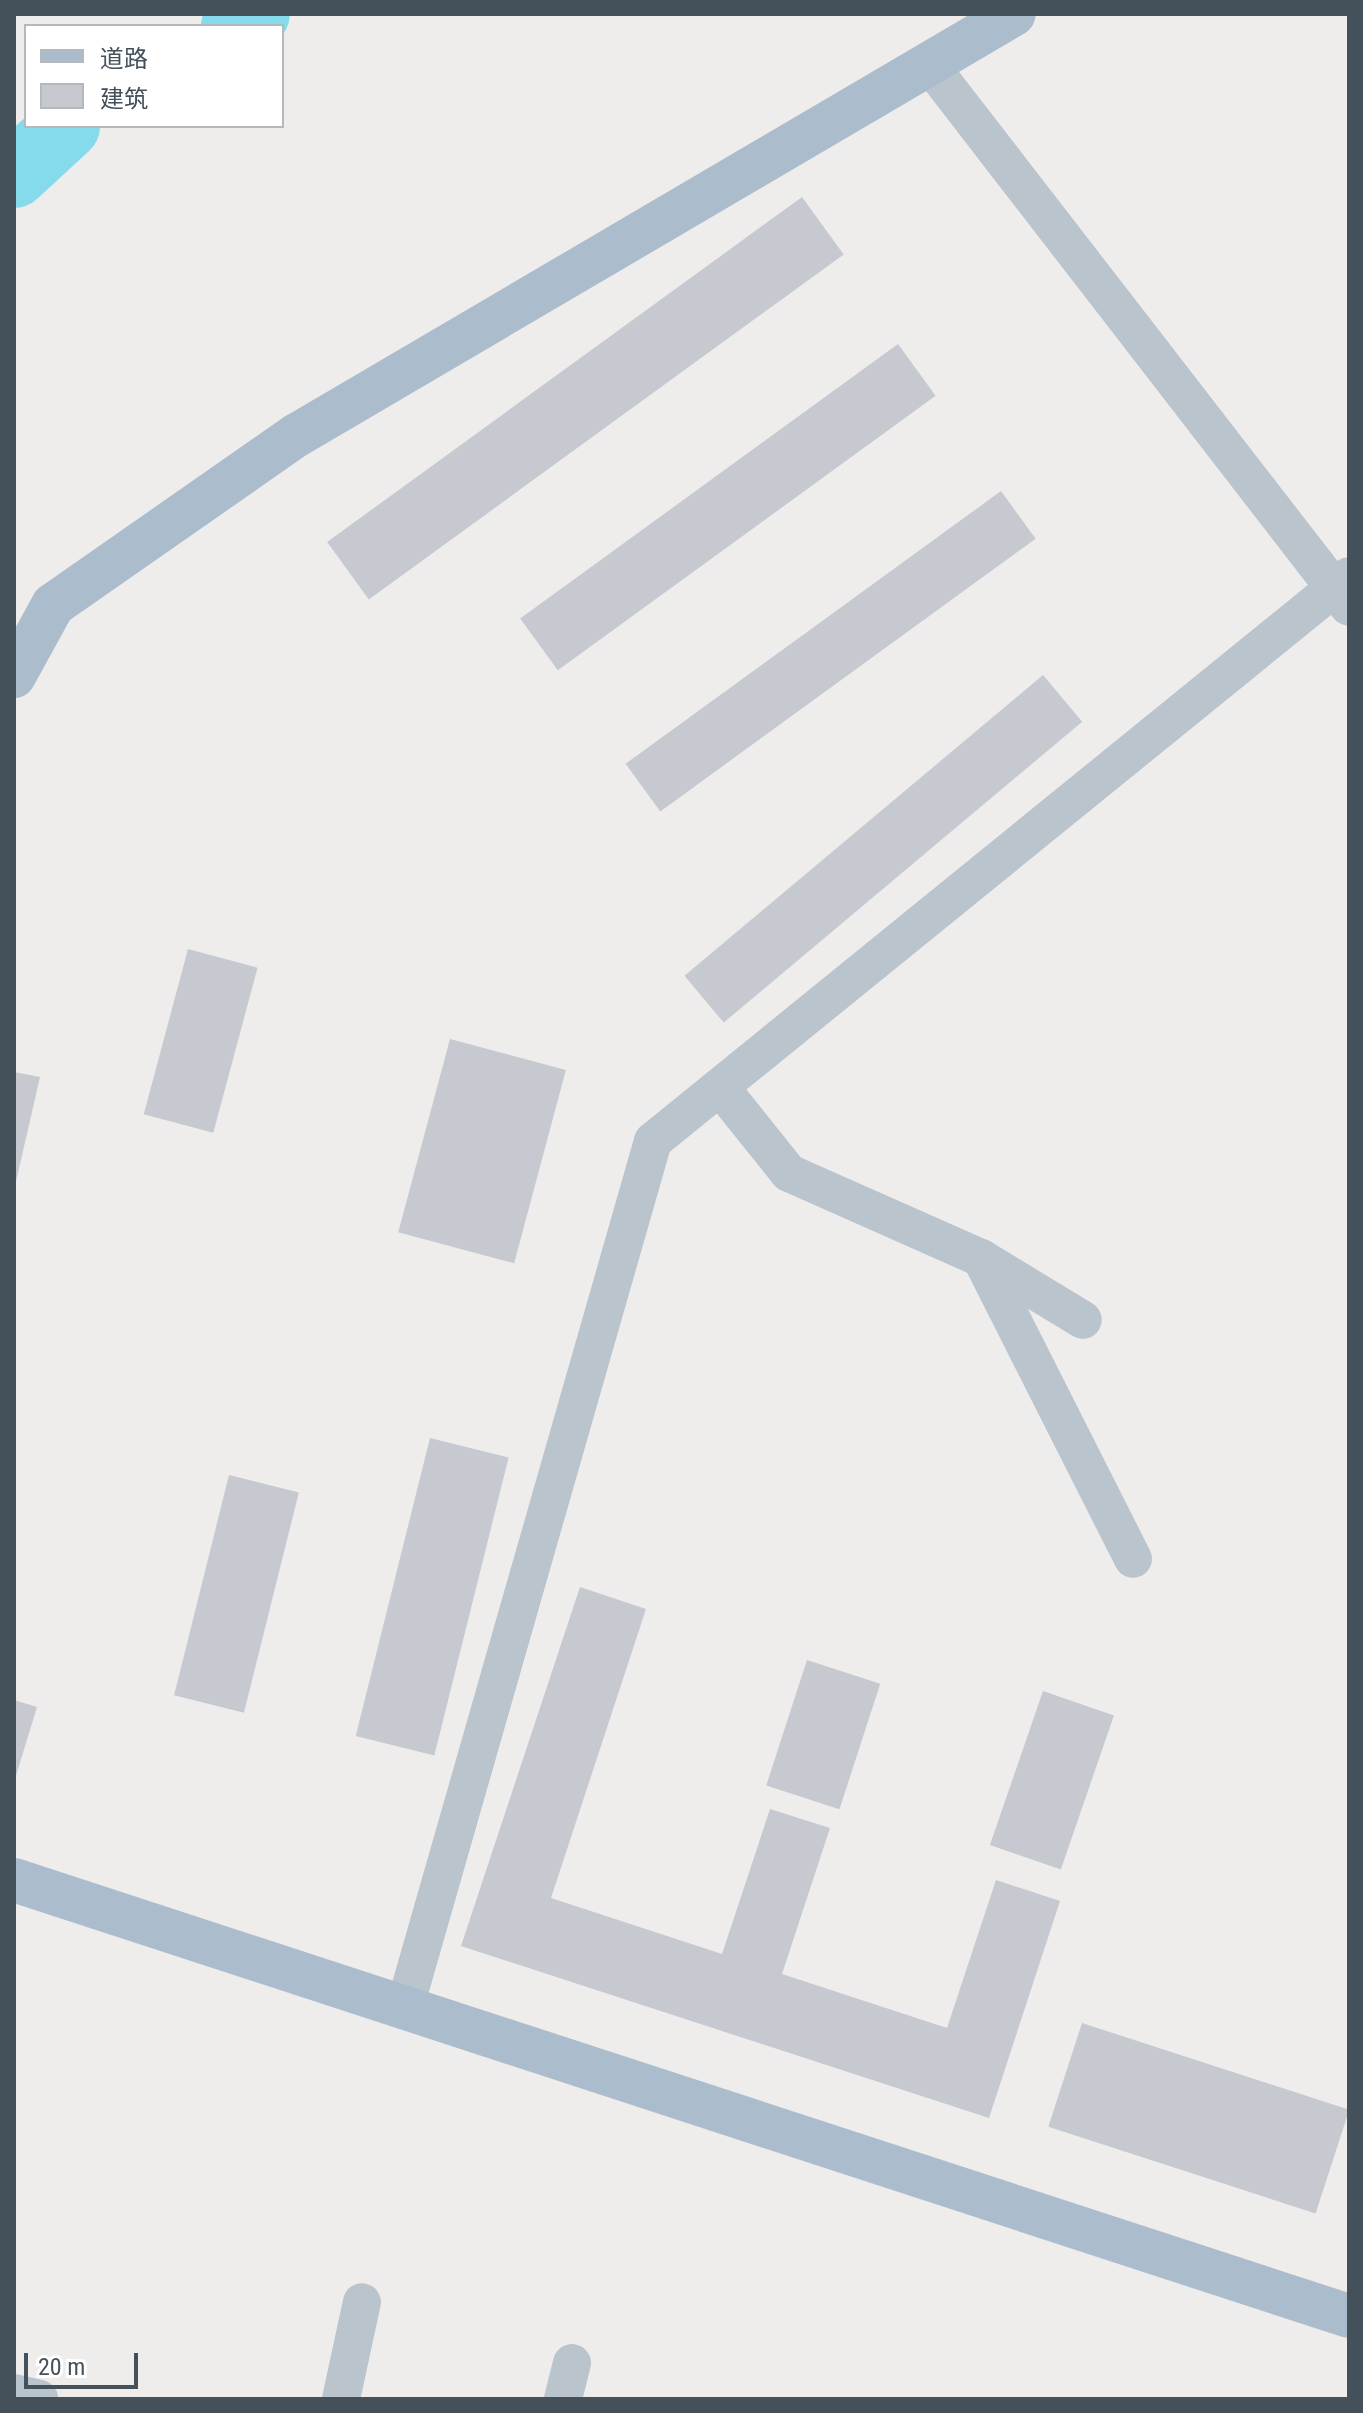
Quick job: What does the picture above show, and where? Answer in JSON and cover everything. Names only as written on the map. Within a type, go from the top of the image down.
[{"type":"main road","points":[[14,676],[53,605],[297,435],[1014,14]]},
{"type":"main road","points":[[14,1880],[404,2010],[1349,2316]]},
{"type":"street","points":[[404,2010],[653,1141],[1344,591],[929,64]]},
{"type":"street","points":[[720,1087],[789,1173],[981,1258],[1083,1320]]},
{"type":"street","points":[[981,1258],[1133,1559]]},
{"type":"street","points":[[341,2399],[362,2302]]},
{"type":"street","points":[[14,2393],[39,2399]]},
{"type":"building","points":[[802,197],[844,254],[369,599],[327,542]]},
{"type":"building","points":[[898,344],[936,396],[558,670],[520,618]]},
{"type":"building","points":[[1001,491],[1036,539],[660,811],[626,764]]},
{"type":"building","points":[[1043,675],[1082,722],[724,1023],[684,976]]},
{"type":"building","points":[[188,949],[258,968],[213,1133],[144,1114]]},
{"type":"building","points":[[450,1039],[566,1070],[514,1263],[398,1232]]},
{"type":"building","points":[[14,1072],[40,1077],[15,1186],[14,1186]]},
{"type":"building","points":[[430,1438],[509,1458],[434,1755],[356,1736]]},
{"type":"building","points":[[229,1475],[299,1492],[244,1713],[174,1695]]},
{"type":"building","points":[[580,1587],[646,1609],[551,1898],[722,1954],[770,1809],[830,1828],[782,1974],[947,2028],[996,1880],[1060,1901],[989,2118],[461,1946]]},
{"type":"building","points":[[807,1660],[880,1684],[839,1809],[766,1786]]},
{"type":"building","points":[[1043,1691],[1114,1715],[1061,1870],[990,1845]]},
{"type":"building","points":[[14,1700],[37,1707],[15,1779],[14,1779]]},
{"type":"building","points":[[1082,2023],[1349,2110],[1316,2213],[1048,2127]]},
{"type":"waterway","points":[[238,24],[256,14]]},
{"type":"waterway","points":[[14,174],[64,128]]}]
